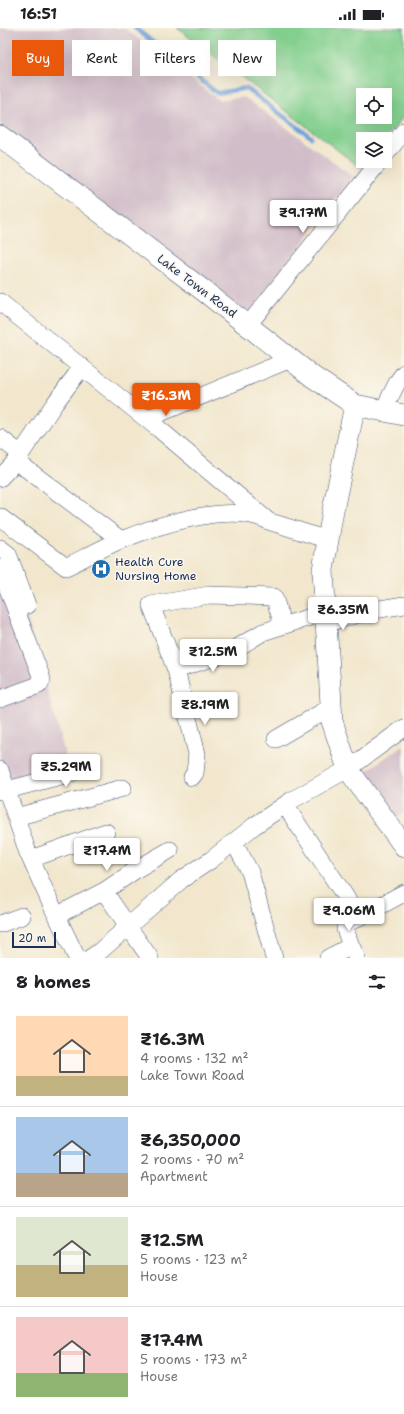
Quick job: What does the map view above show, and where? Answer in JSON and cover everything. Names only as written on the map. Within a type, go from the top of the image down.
[{"type":"street","points":[[392,146],[404,131]]},
{"type":"street","name":"Lake Town Road","points":[[0,136],[291,358],[313,377],[355,406],[404,415]]},
{"type":"street","points":[[248,325],[374,168]]},
{"type":"street","points":[[0,302],[268,521]]},
{"type":"street","points":[[146,420],[291,358]]},
{"type":"street","points":[[0,478],[18,457],[55,403],[82,368]]},
{"type":"street","points":[[383,411],[398,381],[404,373]]},
{"type":"street","points":[[355,406],[323,570],[332,721],[348,769],[404,846]]},
{"type":"street","points":[[0,438],[18,457],[121,540]]},
{"type":"street","points":[[0,517],[66,567],[121,540],[170,523],[218,514],[253,515],[328,540]]},
{"type":"street","points":[[0,548],[8,554],[48,666]]},
{"type":"street","points":[[0,568],[42,676],[42,680],[39,685],[0,699]]},
{"type":"street","points":[[192,778],[195,773],[197,754],[176,670],[151,605],[209,595],[274,597],[283,625]]},
{"type":"street","points":[[176,670],[232,651],[263,632],[283,625],[404,605]]},
{"type":"street","points":[[276,739],[331,707]]},
{"type":"street","points":[[90,958],[99,952],[181,880],[211,860],[292,800],[348,769],[404,728]]},
{"type":"street","points":[[0,770],[4,790],[16,817],[31,859],[56,916],[77,958]]},
{"type":"street","points":[[4,790],[72,773]]},
{"type":"street","points":[[16,817],[123,788]]},
{"type":"street","points":[[285,805],[345,896],[357,917]]},
{"type":"street","points":[[31,859],[106,832]]},
{"type":"street","points":[[234,842],[250,872],[274,958]]},
{"type":"street","points":[[56,916],[106,890],[137,869],[170,850]]},
{"type":"street","points":[[328,958],[354,952],[346,929],[348,923],[404,893]]},
{"type":"street","points":[[108,897],[150,958]]},
{"type":"street","points":[[0,924],[22,916]]},
{"type":"shaded area","points":[[0,28],[124,28],[140,40],[140,76],[187,76],[219,100],[244,97],[353,176],[248,314],[0,125]]},
{"type":"shaded area","points":[[0,549],[9,553],[69,769],[0,794]]},
{"type":"shaded area","points":[[404,745],[404,812],[394,822],[362,774]]},
{"type":"green space","points":[[177,28],[404,28],[404,116],[391,132],[356,132],[356,164],[240,76],[276,76],[276,40],[218,40],[218,59],[210,53],[210,40],[193,40]]},
{"type":"waterway","points":[[135,28],[217,93],[246,88],[311,137]]},
{"type":"place","name":"Health Cure Nursing Home","points":[[101,569]]}]
